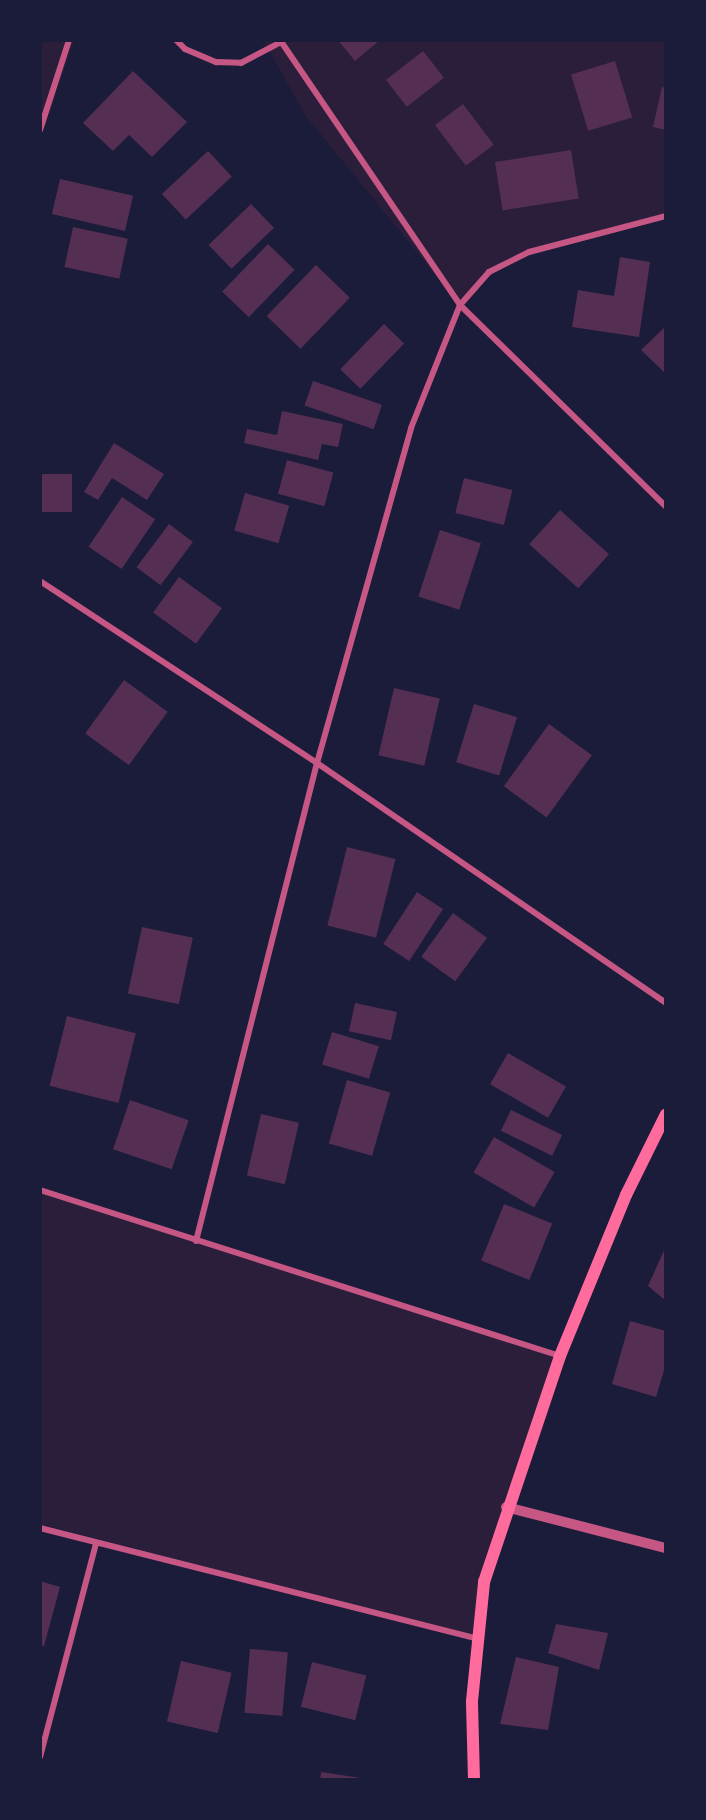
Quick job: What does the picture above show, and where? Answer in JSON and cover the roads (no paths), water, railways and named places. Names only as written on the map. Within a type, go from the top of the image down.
[{"type":"main road","points":[[474,1779],[472,1701],[475,1638],[484,1582],[506,1507],[560,1356],[626,1194],[666,1114]]},
{"type":"street","points":[[40,129],[69,40]]},
{"type":"street","points":[[176,40],[185,50],[216,62],[241,63],[280,41],[460,305],[666,507]]},
{"type":"street","points":[[196,1241],[316,763],[411,428],[460,305],[489,272],[529,252],[666,216]]},
{"type":"street","points":[[40,581],[316,763],[666,1002]]},
{"type":"street","points":[[40,1190],[560,1356]]},
{"type":"street","points":[[506,1507],[666,1548]]},
{"type":"street","points":[[40,1528],[475,1638]]},
{"type":"street","points":[[40,1756],[96,1544]]}]
